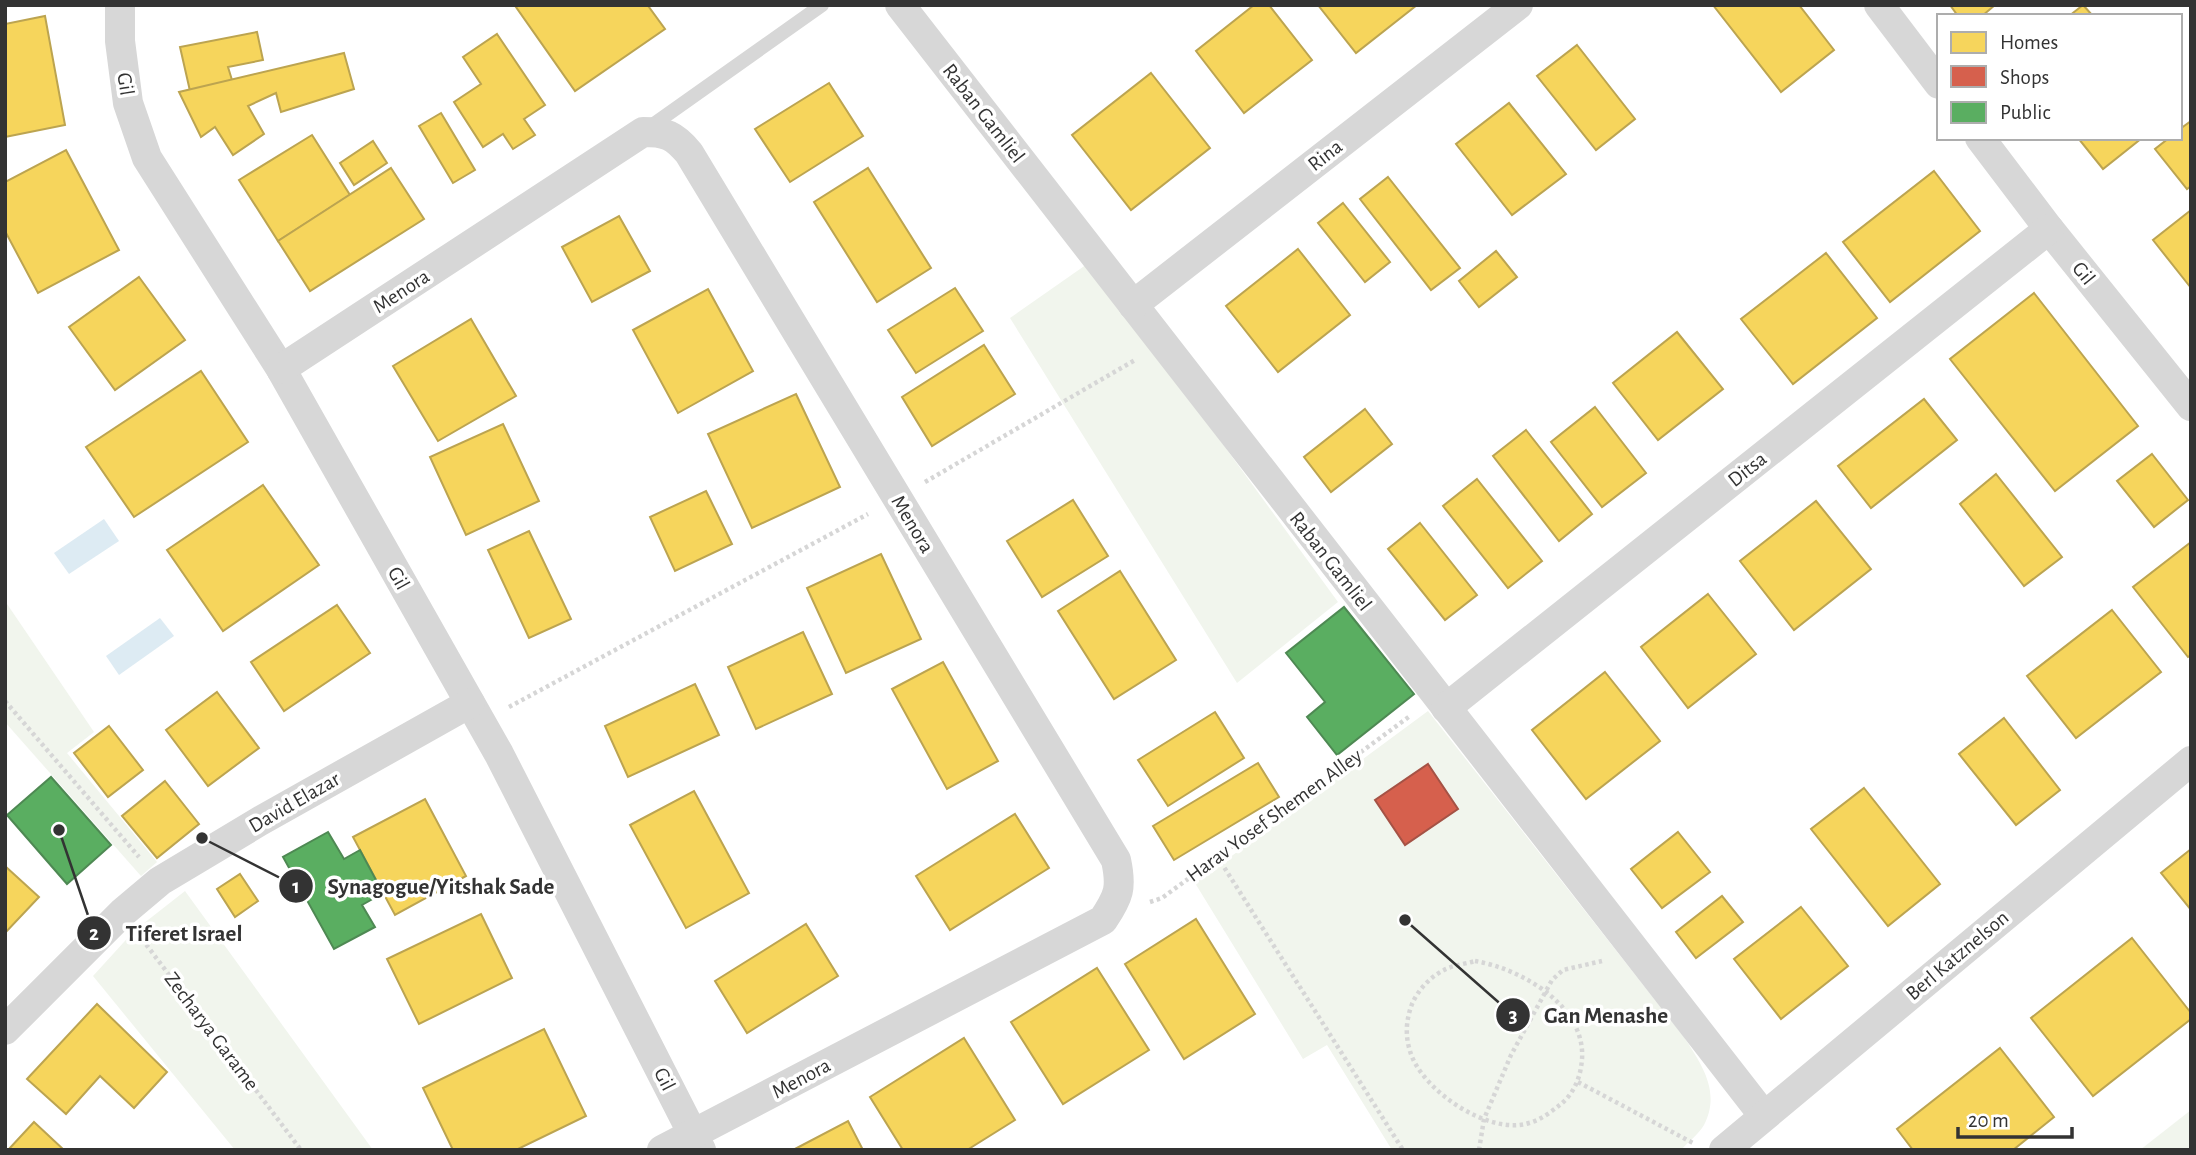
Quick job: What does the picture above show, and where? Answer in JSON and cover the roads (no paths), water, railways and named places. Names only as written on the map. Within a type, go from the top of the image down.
[{"type":"street","name":"Gil","points":[[120,5],[120,41],[128,103],[146,158],[281,369],[499,754],[697,1142]]},
{"type":"street","name":"Raban Gamliel","points":[[900,5],[1764,1116]]},
{"type":"street","name":"Rina","points":[[1133,305],[1518,5]]},
{"type":"street","points":[[1879,5],[1937,81]]},
{"type":"street","name":"Menora","points":[[281,369],[643,132],[661,132],[677,140],[689,153],[1116,860],[1119,877],[1117,899],[1103,920],[697,1142],[662,1150]]},
{"type":"street","name":"Gil","points":[[1982,140],[2049,229],[2191,405]]},
{"type":"street","name":"Ditsa","points":[[1442,703],[2049,229]]},
{"type":"street","name":"David Elazar","points":[[5,1030],[122,913],[160,881],[260,821],[475,712]]},
{"type":"street","name":"Berl Katznelson","points":[[1724,1150],[2191,761]]},
{"type":"lane","points":[[643,132],[822,5]]},
{"type":"place","name":"Tiferet Israel","points":[[59,830]]},
{"type":"place","name":"Synagogue/Yitshak Sade","points":[[202,838]]},
{"type":"place","name":"Gan Menashe","points":[[1405,920]]}]
